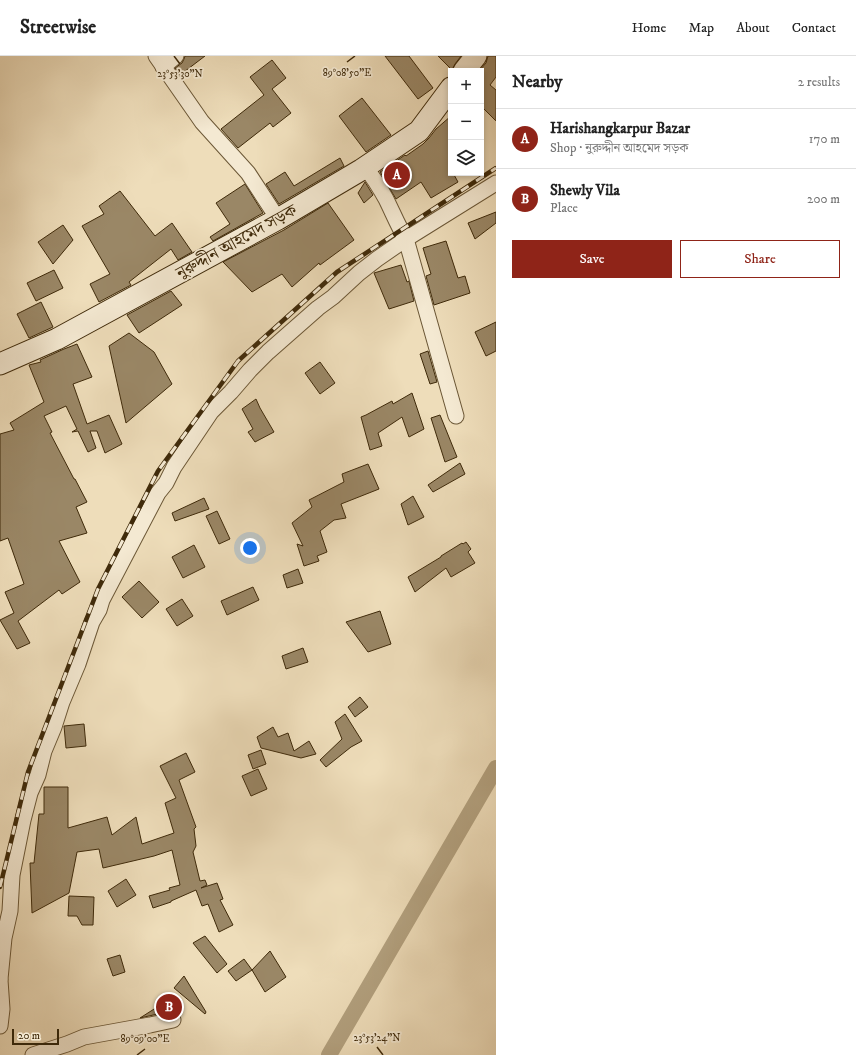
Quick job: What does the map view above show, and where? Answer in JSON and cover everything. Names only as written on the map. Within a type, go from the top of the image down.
[{"type":"main road","points":[[466,68],[476,56]]},
{"type":"main road","name":"নুরুদ্দীন আহমেদ সড়ক","points":[[0,364],[57,339],[278,219],[365,167],[419,131],[448,92]]},
{"type":"street","points":[[176,56],[159,61],[202,122],[248,173],[278,219]]},
{"type":"street","points":[[365,167],[373,177],[406,239],[456,416]]},
{"type":"street","points":[[0,1026],[2,1009],[0,979],[4,938],[10,911],[12,876],[30,793],[38,775],[44,751],[78,664],[92,622],[110,584],[158,493],[211,412],[250,370],[359,273],[406,239],[496,183]]},
{"type":"street","points":[[33,1055],[84,1038],[173,1020]]},
{"type":"building","points":[[185,56],[205,56],[180,75],[175,68],[182,63]]},
{"type":"building","points":[[385,56],[409,56],[433,88],[418,99]]},
{"type":"building","points":[[438,56],[461,56],[453,68],[450,68]]},
{"type":"building","points":[[488,56],[496,56],[496,77],[490,85],[496,90],[496,121],[484,109],[484,68],[482,68],[486,63]]},
{"type":"building","points":[[272,60],[286,78],[272,89],[291,113],[273,127],[270,123],[238,148],[221,129],[264,95],[250,77]]},
{"type":"building","points":[[362,98],[391,135],[366,152],[339,116]]},
{"type":"building","points":[[448,119],[448,176],[455,176],[458,182],[431,198],[421,182],[396,199],[380,172],[423,144],[436,129]]},
{"type":"building","points":[[340,158],[344,166],[279,204],[266,184],[285,172],[294,186]]},
{"type":"building","points":[[365,182],[373,195],[364,203],[358,193]]},
{"type":"building","points":[[245,184],[263,213],[213,241],[210,237],[230,224],[216,203]]},
{"type":"building","points":[[120,191],[155,236],[172,223],[192,252],[178,260],[171,249],[129,282],[131,285],[99,302],[90,284],[110,274],[82,226],[104,214],[99,206]]},
{"type":"building","points":[[328,203],[354,240],[320,265],[319,263],[292,287],[282,274],[252,292],[223,262],[284,230]]},
{"type":"building","points":[[496,212],[496,223],[475,239],[468,223]]},
{"type":"building","points":[[63,225],[73,240],[53,264],[38,242]]},
{"type":"building","points":[[446,241],[458,278],[465,276],[470,293],[434,305],[426,276],[431,274],[423,248]]},
{"type":"building","points":[[401,265],[407,282],[409,281],[414,301],[389,309],[374,273]]},
{"type":"building","points":[[54,270],[63,288],[36,301],[27,283]]},
{"type":"building","points":[[171,291],[182,305],[139,333],[127,315]]},
{"type":"building","points":[[41,302],[53,327],[29,338],[17,314]]},
{"type":"building","points":[[496,322],[496,351],[486,356],[475,332]]},
{"type":"building","points":[[129,333],[154,352],[172,384],[126,423],[109,346]]},
{"type":"building","points":[[77,344],[92,377],[73,384],[87,424],[109,415],[122,444],[105,453],[97,431],[90,431],[96,448],[88,452],[78,431],[72,432],[77,429],[66,406],[44,416],[52,432],[50,433],[87,502],[76,507],[87,533],[59,541],[80,582],[62,594],[59,590],[18,621],[30,643],[17,649],[0,620],[14,613],[5,592],[24,584],[8,538],[0,541],[0,434],[14,430],[10,423],[44,402],[29,365],[41,362],[40,360]]},
{"type":"building","points":[[428,351],[437,382],[430,384],[420,354]]},
{"type":"building","points":[[320,362],[335,383],[320,394],[305,373]]},
{"type":"building","points":[[412,393],[424,429],[409,437],[402,417],[378,433],[382,446],[370,450],[361,417],[392,401],[393,404]]},
{"type":"building","points":[[256,399],[274,432],[255,442],[248,432],[253,429],[242,409]]},
{"type":"building","points":[[440,415],[457,457],[445,462],[431,418]]},
{"type":"building","points":[[460,463],[465,474],[433,492],[428,485]]},
{"type":"building","points":[[368,464],[379,489],[341,504],[346,518],[334,520],[320,531],[327,552],[317,556],[319,561],[304,566],[297,544],[303,546],[292,523],[312,507],[309,500],[344,482],[342,474]]},
{"type":"building","points":[[413,496],[424,517],[408,525],[401,504]]},
{"type":"building","points":[[204,498],[209,509],[175,521],[172,513]]},
{"type":"building","points":[[217,511],[230,539],[219,544],[206,516]]},
{"type":"building","points":[[466,542],[471,549],[468,552],[475,563],[451,577],[446,568],[415,592],[408,577],[462,543],[463,544]]},
{"type":"building","points":[[194,545],[205,567],[183,578],[172,557]]},
{"type":"building","points":[[298,569],[303,583],[287,588],[283,575]]},
{"type":"building","points":[[139,581],[159,602],[142,618],[122,597]]},
{"type":"building","points":[[253,587],[259,600],[227,615],[221,601]]},
{"type":"building","points":[[182,599],[193,616],[177,626],[166,609]]},
{"type":"building","points":[[380,611],[391,644],[368,652],[346,622]]},
{"type":"building","points":[[303,648],[308,662],[286,669],[282,656]]},
{"type":"building","points":[[360,697],[368,707],[355,717],[348,707]]},
{"type":"building","points":[[345,714],[362,741],[351,747],[326,767],[320,760],[342,739],[335,722]]},
{"type":"building","points":[[84,724],[86,746],[66,748],[64,726]]},
{"type":"building","points":[[273,727],[278,737],[288,733],[294,751],[309,741],[316,754],[301,758],[261,748],[257,737]]},
{"type":"building","points":[[261,750],[266,764],[253,769],[248,755]]},
{"type":"building","points":[[186,753],[195,772],[179,780],[196,827],[194,829],[196,846],[193,852],[200,881],[205,880],[207,885],[201,888],[217,883],[223,899],[220,900],[233,925],[219,932],[208,904],[202,906],[196,890],[171,902],[153,908],[149,896],[170,890],[169,888],[180,885],[172,850],[154,856],[103,868],[99,849],[77,852],[69,893],[32,913],[30,863],[34,863],[39,814],[44,814],[44,787],[68,787],[68,828],[107,817],[112,835],[136,817],[142,844],[174,833],[165,803],[176,798],[160,766]]},
{"type":"building","points":[[258,769],[267,789],[251,796],[242,776]]},
{"type":"building","points":[[126,879],[136,895],[117,907],[108,891]]},
{"type":"building","points":[[69,896],[94,897],[93,925],[82,925],[77,916],[68,916]]},
{"type":"building","points":[[205,936],[227,964],[217,973],[193,943]]},
{"type":"building","points":[[270,951],[286,977],[265,992],[252,970]]},
{"type":"building","points":[[120,955],[125,972],[113,976],[107,959]]},
{"type":"building","points":[[244,959],[252,970],[236,981],[228,971]]},
{"type":"building","points":[[184,976],[206,1012],[205,1014],[174,988]]},
{"type":"building","points":[[173,997],[180,1009],[176,1012],[171,1011],[140,1018]]},
{"type":"waterway","points":[[329,1055],[496,768]]},
{"type":"railway","points":[[0,887],[28,772],[98,589],[158,471],[238,361],[337,272],[496,168]]},
{"type":"place","name":"Harishangkarpur Bazar","points":[[397,175]]},
{"type":"place","name":"Shewly Vila","points":[[169,1007]]}]
